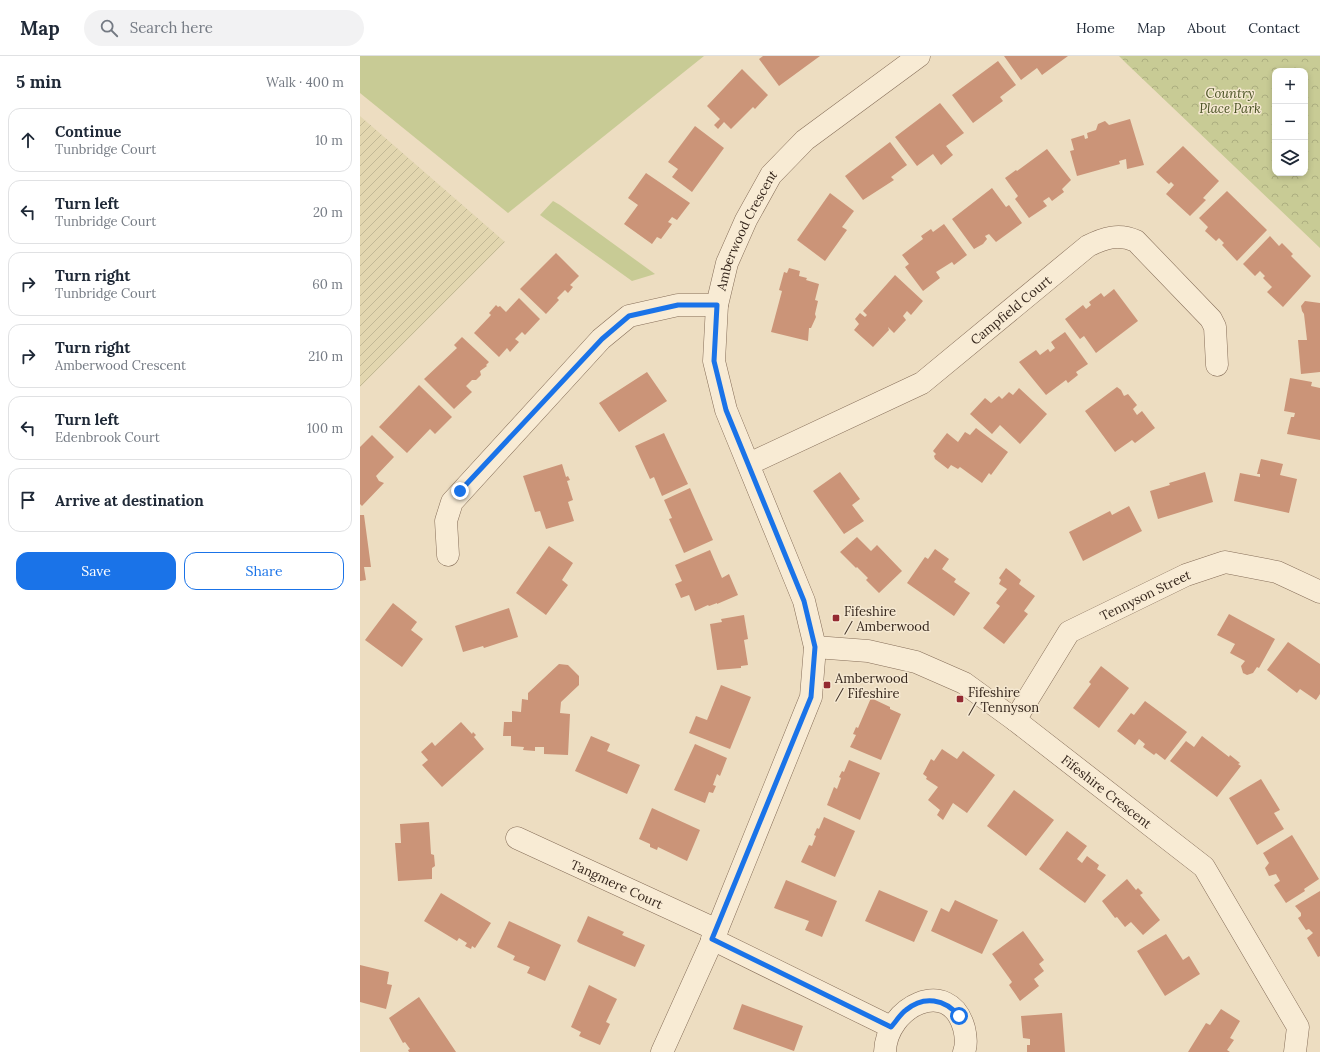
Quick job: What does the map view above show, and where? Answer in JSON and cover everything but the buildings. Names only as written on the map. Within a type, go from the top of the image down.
[{"type":"street","name":"Amberwood Crescent","points":[[662,1052],[714,935],[811,697],[815,647],[804,601],[726,410],[714,361],[717,305],[727,263],[746,220],[771,175],[805,140],[919,56]]},
{"type":"street","name":"Campfield Court","points":[[749,464],[922,383],[1088,246],[1104,238],[1130,238],[1136,241],[1211,319],[1214,327],[1217,365]]},
{"type":"street","points":[[448,555],[446,521],[452,502],[602,339],[629,316],[678,305],[717,305]]},
{"type":"street","name":"Tennyson Street","points":[[1015,720],[1069,632],[1186,575],[1225,562],[1277,572],[1320,592]]},
{"type":"street","name":"Fifeshire Crescent","points":[[815,647],[868,651],[916,662],[964,683],[1015,720],[1204,867],[1298,1027],[1295,1052]]},
{"type":"street","name":"Tangmere Court","points":[[517,838],[714,935],[891,1027]]},
{"type":"street","points":[[885,1052],[886,1039],[891,1027],[906,1010],[920,1002],[933,1000],[952,1007],[963,1024],[966,1036],[964,1052]]},
{"type":"shaded area","points":[[360,116],[505,242],[360,387]]},
{"type":"green space","points":[[360,56],[704,56],[508,213],[360,93]]},
{"type":"green space","name":"Country Place Park","points":[[1119,56],[1320,56],[1320,248]]},
{"type":"green space","points":[[553,201],[655,274],[632,281],[540,215]]},
{"type":"place","name":"Fifeshire / Amberwood","points":[[836,618]]},
{"type":"place","name":"Amberwood / Fifeshire","points":[[827,685]]},
{"type":"place","name":"Fifeshire / Tennyson","points":[[960,699]]},
{"type":"route","points":[[460,491],[602,339],[629,316],[678,305],[717,305],[714,361],[726,410],[804,601],[815,647],[811,697],[717,930],[712,939],[891,1027],[906,1010],[920,1002],[933,1000],[944,1003],[952,1007],[959,1016]]}]
